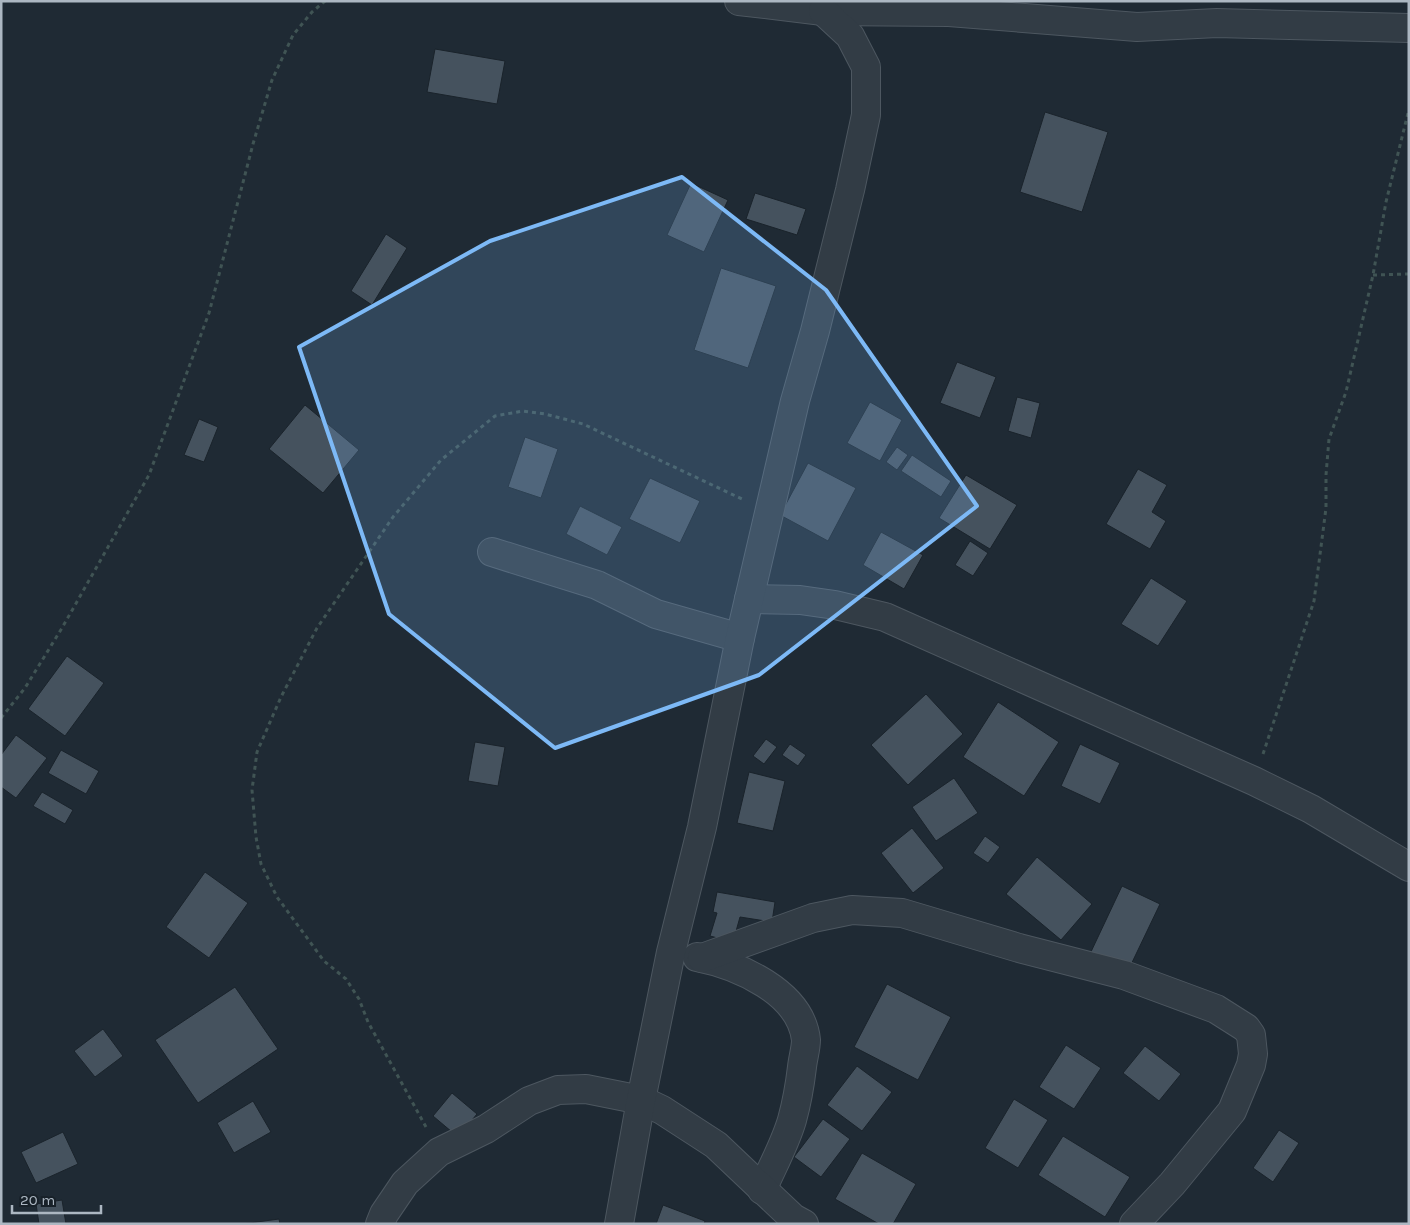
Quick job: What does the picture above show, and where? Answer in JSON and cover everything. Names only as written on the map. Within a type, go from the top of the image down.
[{"type":"street","points":[[739,1],[822,10],[948,7],[1137,27],[1218,23],[1409,28]]},
{"type":"street","points":[[619,1224],[641,1100],[671,952],[702,827],[740,638],[795,401],[815,331],[850,190],[866,115],[866,67],[850,36],[822,10]]},
{"type":"street","points":[[492,552],[597,585],[656,614],[740,638]]},
{"type":"street","points":[[749,599],[800,600],[835,605],[885,617],[1254,781],[1311,809],[1409,867]]},
{"type":"street","points":[[702,958],[813,918],[852,910],[902,913],[1019,948],[1124,975],[1216,1009],[1246,1028],[1251,1035],[1253,1054],[1251,1065],[1232,1111],[1172,1184],[1134,1224]]},
{"type":"street","points":[[671,952],[719,962],[746,972],[769,986],[790,1004],[802,1022],[806,1041],[792,1120],[762,1190]]},
{"type":"street","points":[[380,1224],[384,1214],[405,1183],[439,1152],[486,1129],[529,1100],[558,1090],[586,1089],[641,1100],[662,1110],[716,1145],[796,1222]]},
{"type":"path","points":[[1,718],[25,688],[62,628],[149,475],[209,313],[253,144],[272,80],[293,35],[312,12],[325,1]]},
{"type":"path","points":[[1254,781],[1314,602],[1326,508],[1329,438],[1346,392],[1373,275],[1386,202],[1409,109]]},
{"type":"path","points":[[1373,275],[1409,274]]},
{"type":"path","points":[[439,1152],[368,1022],[359,999],[346,979],[324,961],[277,897],[261,864],[256,837],[252,790],[257,752],[281,697],[317,628],[393,517],[441,460],[495,416],[523,411],[545,414],[583,424],[769,513]]},
{"type":"highlighted area","points":[[682,177],[826,290],[977,506],[759,675],[555,748],[389,614],[299,347],[490,241]]},
{"type":"building","points":[[435,49],[505,61],[497,104],[427,92]]},
{"type":"building","points":[[1045,112],[1108,132],[1082,212],[1020,192]]},
{"type":"building","points":[[691,183],[728,200],[704,252],[667,235]]},
{"type":"building","points":[[755,193],[806,209],[797,235],[746,219]]},
{"type":"building","points":[[386,234],[407,248],[372,305],[351,291]]},
{"type":"building","points":[[721,268],[776,286],[748,368],[694,350]]},
{"type":"building","points":[[957,362],[996,377],[980,418],[940,403]]},
{"type":"building","points":[[1017,397],[1040,403],[1031,438],[1008,431]]},
{"type":"building","points":[[870,402],[902,420],[880,461],[847,443]]},
{"type":"building","points":[[305,405],[359,450],[323,493],[269,449]]},
{"type":"building","points":[[199,419],[218,427],[204,462],[184,455]]},
{"type":"building","points":[[525,437],[558,449],[541,498],[508,487]]},
{"type":"building","points":[[897,447],[908,455],[897,470],[886,462]]},
{"type":"building","points":[[912,455],[951,481],[941,497],[901,471]]},
{"type":"building","points":[[808,463],[856,488],[828,541],[780,515]]},
{"type":"building","points":[[1138,469],[1167,485],[1152,512],[1166,521],[1150,549],[1106,524]]},
{"type":"building","points":[[966,475],[1017,505],[990,549],[939,518]]},
{"type":"building","points":[[650,478],[700,501],[680,543],[629,519]]},
{"type":"building","points":[[580,506],[622,527],[607,555],[566,534]]},
{"type":"building","points":[[881,532],[923,555],[904,589],[863,565]]},
{"type":"building","points":[[970,541],[988,553],[973,576],[955,565]]},
{"type":"building","points":[[1151,578],[1187,601],[1158,646],[1121,624]]},
{"type":"building","points":[[67,656],[104,683],[65,736],[28,709]]},
{"type":"building","points":[[926,694],[963,734],[908,785],[871,745]]},
{"type":"building","points":[[998,702],[1059,742],[1024,796],[963,757]]},
{"type":"building","points":[[16,735],[47,758],[16,798],[1,787],[1,755]]},
{"type":"building","points":[[766,739],[777,747],[764,764],[753,756]]},
{"type":"building","points":[[475,742],[505,747],[498,786],[468,781]]},
{"type":"building","points":[[790,744],[806,755],[798,766],[782,755]]},
{"type":"building","points":[[1080,744],[1120,763],[1100,804],[1061,786]]},
{"type":"building","points":[[61,750],[99,771],[86,794],[48,773]]},
{"type":"building","points":[[749,772],[785,781],[773,831],[737,823]]},
{"type":"building","points":[[954,778],[978,813],[936,841],[912,807]]},
{"type":"building","points":[[42,792],[73,810],[65,824],[33,806]]},
{"type":"building","points":[[912,828],[944,868],[913,893],[881,853]]},
{"type":"building","points":[[985,836],[1000,847],[988,863],[973,853]]},
{"type":"building","points":[[1037,857],[1092,904],[1061,940],[1006,894]]},
{"type":"building","points":[[205,872],[248,903],[209,958],[166,927]]},
{"type":"building","points":[[1122,886],[1160,904],[1127,973],[1089,956]]},
{"type":"building","points":[[717,892],[775,902],[772,922],[740,917],[733,942],[710,936],[717,913],[713,912]]},
{"type":"building","points":[[887,984],[951,1017],[918,1080],[854,1047]]},
{"type":"building","points":[[235,987],[278,1049],[198,1103],[155,1040]]},
{"type":"building","points":[[103,1029],[123,1056],[95,1077],[74,1051]]},
{"type":"building","points":[[1066,1045],[1101,1068],[1074,1109],[1039,1087]]},
{"type":"building","points":[[1145,1046],[1181,1074],[1159,1101],[1123,1073]]},
{"type":"building","points":[[857,1066],[892,1092],[862,1131],[827,1105]]},
{"type":"building","points":[[452,1093],[477,1114],[458,1137],[433,1116]]},
{"type":"building","points":[[1014,1099],[1048,1120],[1018,1168],[985,1148]]},
{"type":"building","points":[[253,1101],[271,1132],[234,1153],[217,1123]]},
{"type":"building","points":[[823,1119],[850,1139],[821,1177],[794,1157]]},
{"type":"building","points":[[1279,1130],[1299,1143],[1273,1182],[1253,1168]]},
{"type":"building","points":[[63,1132],[78,1164],[36,1183],[21,1152]]},
{"type":"building","points":[[1063,1136],[1130,1177],[1105,1217],[1038,1175]]},
{"type":"building","points":[[862,1153],[916,1184],[893,1224],[879,1224],[835,1199]]},
{"type":"building","points":[[62,1200],[66,1224],[39,1224],[36,1204]]},
{"type":"building","points":[[663,1205],[705,1221],[704,1224],[656,1224]]},
{"type":"building","points":[[279,1219],[280,1224],[242,1224]]}]
